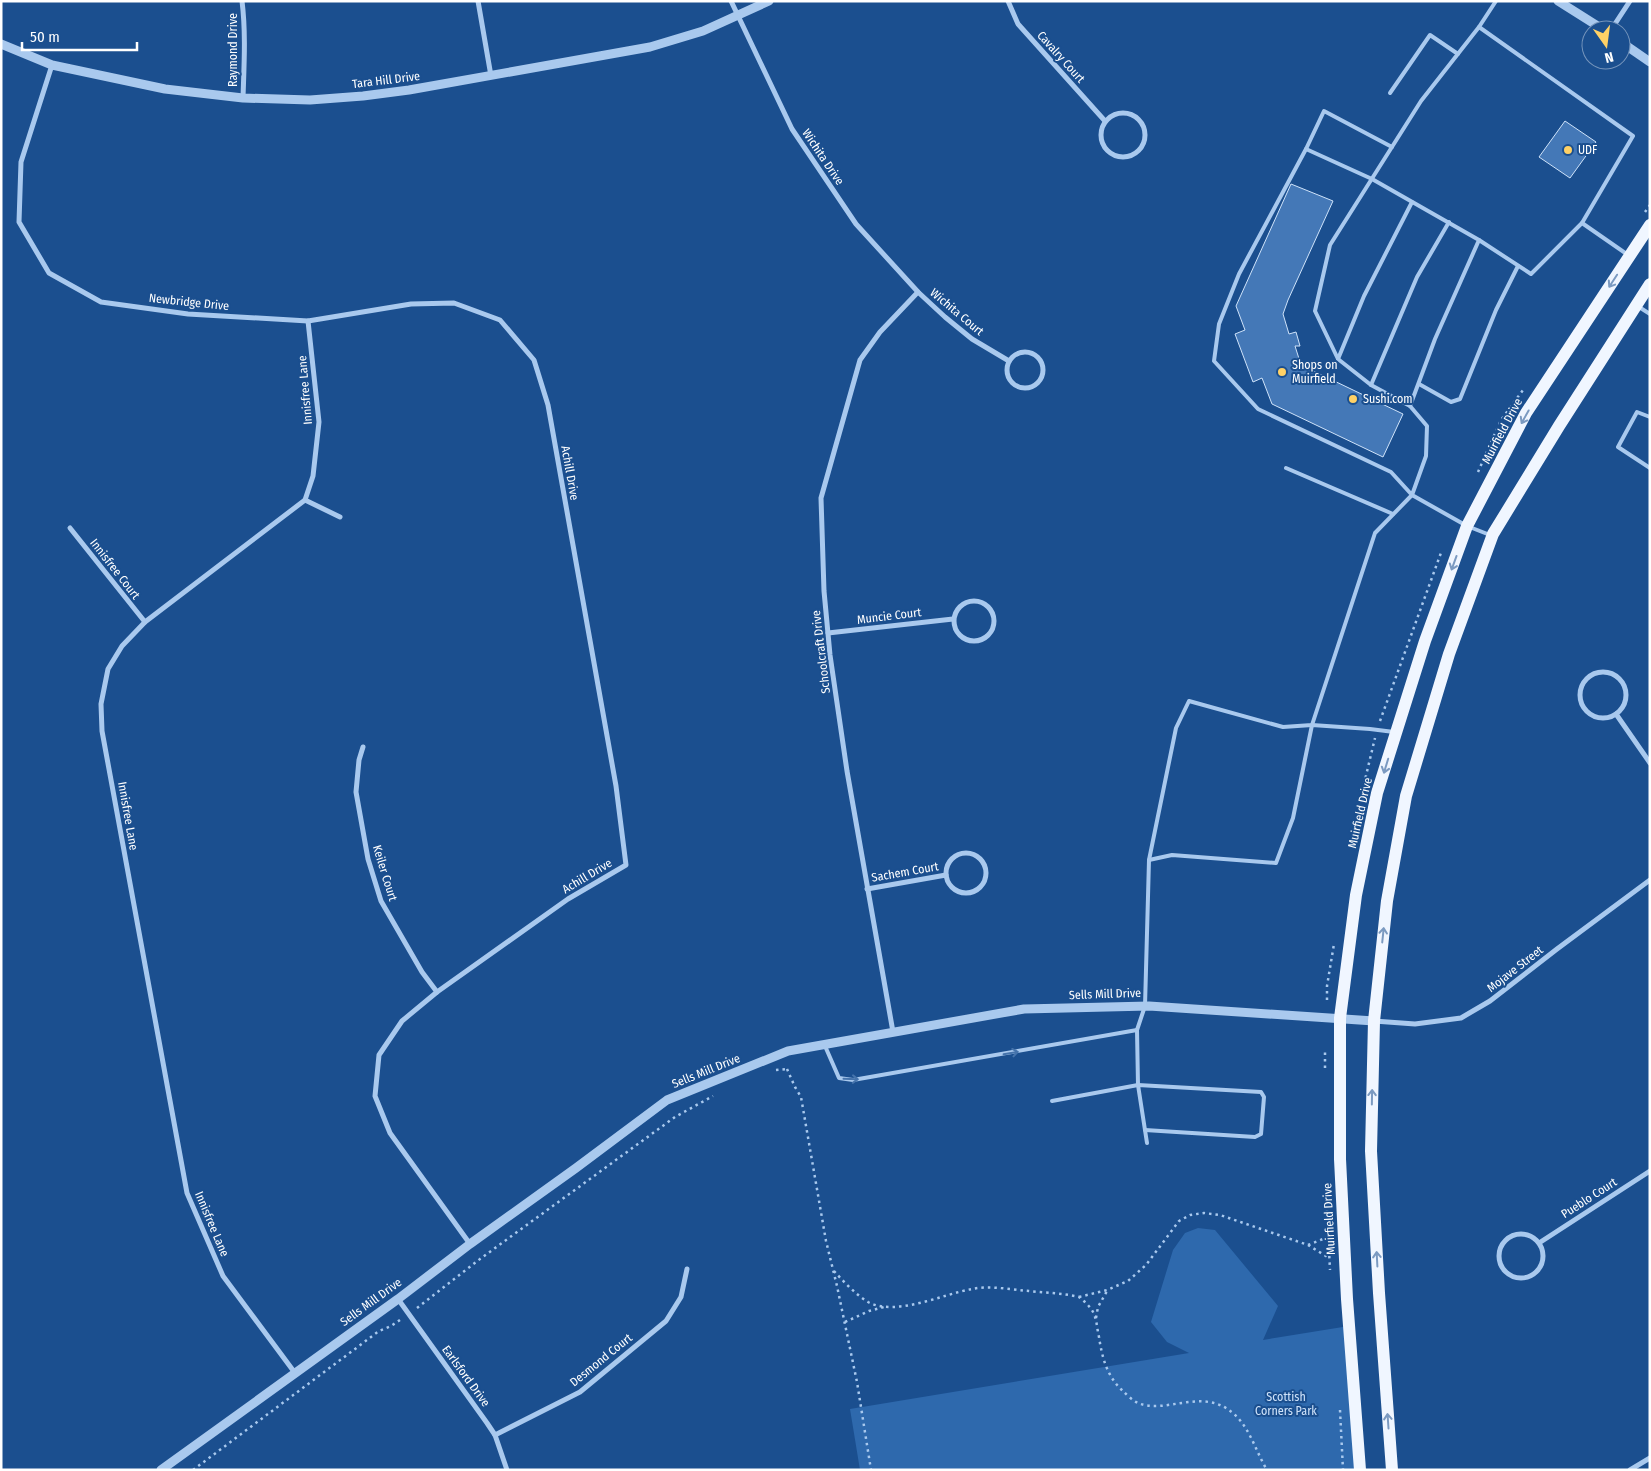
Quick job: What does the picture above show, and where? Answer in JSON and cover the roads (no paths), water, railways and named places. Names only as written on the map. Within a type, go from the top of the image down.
[{"type":"main road","name":"Muirfield Drive","points":[[1360,1470],[1347,1299],[1340,1168],[1340,1018],[1356,895],[1377,793],[1425,641],[1467,526],[1526,413],[1650,225]]},
{"type":"main road","points":[[1392,1470],[1371,1151],[1374,1021],[1387,901],[1406,796],[1449,654],[1492,536],[1564,418],[1650,284]]},
{"type":"street","name":"Raymond Drive","points":[[242,1],[245,51],[243,98]]},
{"type":"street","points":[[478,1],[491,76]]},
{"type":"street","name":"Wichita Drive","points":[[731,1],[792,129],[856,224],[918,292]]},
{"type":"street","name":"Tara Hill Drive","points":[[1,44],[52,64],[165,89],[243,98],[310,100],[409,90],[650,47],[703,31],[769,1]]},
{"type":"street","name":"Cavalry Court","points":[[1008,1],[1018,24],[1105,121]]},
{"type":"street","points":[[1558,1],[1588,20]]},
{"type":"street","points":[[1618,20],[1630,1]]},
{"type":"street","points":[[1631,49],[1650,62]]},
{"type":"street","name":"Newbridge Drive","points":[[52,64],[21,162],[19,222],[49,273],[101,302],[188,314],[308,321],[411,304],[454,303],[500,320],[534,360]]},
{"type":"street","points":[[1124,113],[1137,118],[1144,130],[1139,150],[1126,157],[1119,157],[1106,149],[1102,143],[1101,136],[1105,121],[1110,117],[1124,113]]},
{"type":"street","name":"Wichita Court","points":[[918,292],[972,339],[1009,361]]},
{"type":"street","name":"Schoolcraft Drive","points":[[893,1032],[847,771],[828,633],[824,591],[821,498],[860,360],[880,332],[918,292]]},
{"type":"street","name":"Innisfree Lane","points":[[295,1373],[223,1276],[187,1193],[102,731],[101,704],[108,669],[122,646],[145,622],[305,500],[313,476],[319,422],[308,321]]},
{"type":"street","points":[[1024,352],[1036,355],[1043,364],[1044,370],[1040,381],[1036,385],[1024,388],[1013,384],[1007,373],[1009,361],[1018,353],[1024,352]]},
{"type":"street","name":"Achill Drive","points":[[470,1244],[390,1133],[374,1096],[379,1055],[402,1021],[437,992],[568,899],[626,865],[616,786],[548,405],[534,360]]},
{"type":"street","points":[[305,500],[340,517]]},
{"type":"street","name":"Innisfree Court","points":[[70,528],[145,622]]},
{"type":"street","points":[[976,601],[988,606],[992,612],[994,624],[987,636],[981,640],[968,641],[956,632],[953,619],[958,607],[964,603],[976,601]]},
{"type":"street","name":"Muncie Court","points":[[828,633],[953,619]]},
{"type":"street","points":[[1595,673],[1610,673],[1622,681],[1625,688],[1625,702],[1616,714],[1601,718],[1587,712],[1582,706],[1580,690],[1588,677],[1595,673]]},
{"type":"street","points":[[1616,714],[1650,763]]},
{"type":"street","name":"Keiler Court","points":[[363,747],[359,760],[356,792],[368,859],[381,901],[422,972],[437,992]]},
{"type":"street","name":"Sachem Court","points":[[965,852],[977,856],[987,872],[986,879],[977,890],[964,893],[952,887],[946,875],[948,862],[965,852]]},
{"type":"street","name":"Sachem Court","points":[[867,889],[946,875]]},
{"type":"street","name":"Mojave Street","points":[[1374,1021],[1415,1024],[1461,1018],[1490,1001],[1650,880]]},
{"type":"street","name":"Sells Mill Drive","points":[[161,1470],[398,1299],[667,1100],[782,1053],[1024,1009],[1145,1006],[1374,1021]]},
{"type":"street","name":"Pueblo Court","points":[[1539,1243],[1650,1171]]},
{"type":"street","points":[[1527,1234],[1539,1243],[1543,1256],[1542,1263],[1534,1274],[1520,1278],[1503,1268],[1499,1253],[1501,1246],[1512,1236],[1527,1234]]},
{"type":"street","name":"Desmond Court","points":[[495,1435],[580,1392],[666,1321],[681,1297],[687,1269]]},
{"type":"street","name":"Earlsford Drive","points":[[398,1299],[495,1435],[507,1470]]},
{"type":"street","points":[[1630,1470],[1650,1458]]},
{"type":"lane","points":[[1149,860],[1172,855],[1276,863],[1292,818],[1312,725],[1375,533],[1412,494],[1426,456],[1427,426],[1410,406],[1371,385],[1338,360],[1315,311],[1330,245],[1421,102],[1479,28],[1496,1]]},
{"type":"lane","points":[[1306,149],[1372,179],[1479,240],[1531,274],[1582,224],[1633,136],[1479,28]]},
{"type":"lane","points":[[1390,93],[1430,35],[1458,54]]},
{"type":"lane","points":[[1392,147],[1324,111],[1306,149],[1239,274],[1219,324],[1214,361],[1258,410],[1391,472],[1412,494],[1467,526],[1492,536]]},
{"type":"lane","points":[[1338,360],[1364,296],[1412,202]]},
{"type":"lane","points":[[1371,385],[1417,277],[1448,222]]},
{"type":"lane","points":[[1582,224],[1630,256]]},
{"type":"lane","points":[[1410,406],[1435,339],[1479,240]]},
{"type":"lane","points":[[1418,384],[1451,402],[1460,399],[1496,310],[1518,266]]},
{"type":"lane","points":[[1636,305],[1650,314]]},
{"type":"lane","points":[[1650,417],[1638,412],[1618,447],[1650,468]]},
{"type":"lane","points":[[1286,468],[1393,514]]},
{"type":"lane","points":[[1147,1143],[1138,1085],[1137,1030],[1145,1006],[1149,860],[1176,728],[1189,701],[1283,727],[1312,725],[1370,729],[1396,733]]},
{"type":"lane","points":[[824,1044],[839,1078],[853,1080],[1137,1030]]},
{"type":"lane","points":[[1052,1101],[1138,1085],[1261,1092],[1264,1097],[1262,1134],[1255,1137],[1145,1130]]},
{"type":"place","name":"UDF","points":[[1568,150]]},
{"type":"place","name":"Shops on Muirfield","points":[[1282,372]]},
{"type":"place","name":"Sushi.com","points":[[1353,399]]},
{"type":"park label","name":"Scottish Corners Park","points":[[1286,1404]]}]
